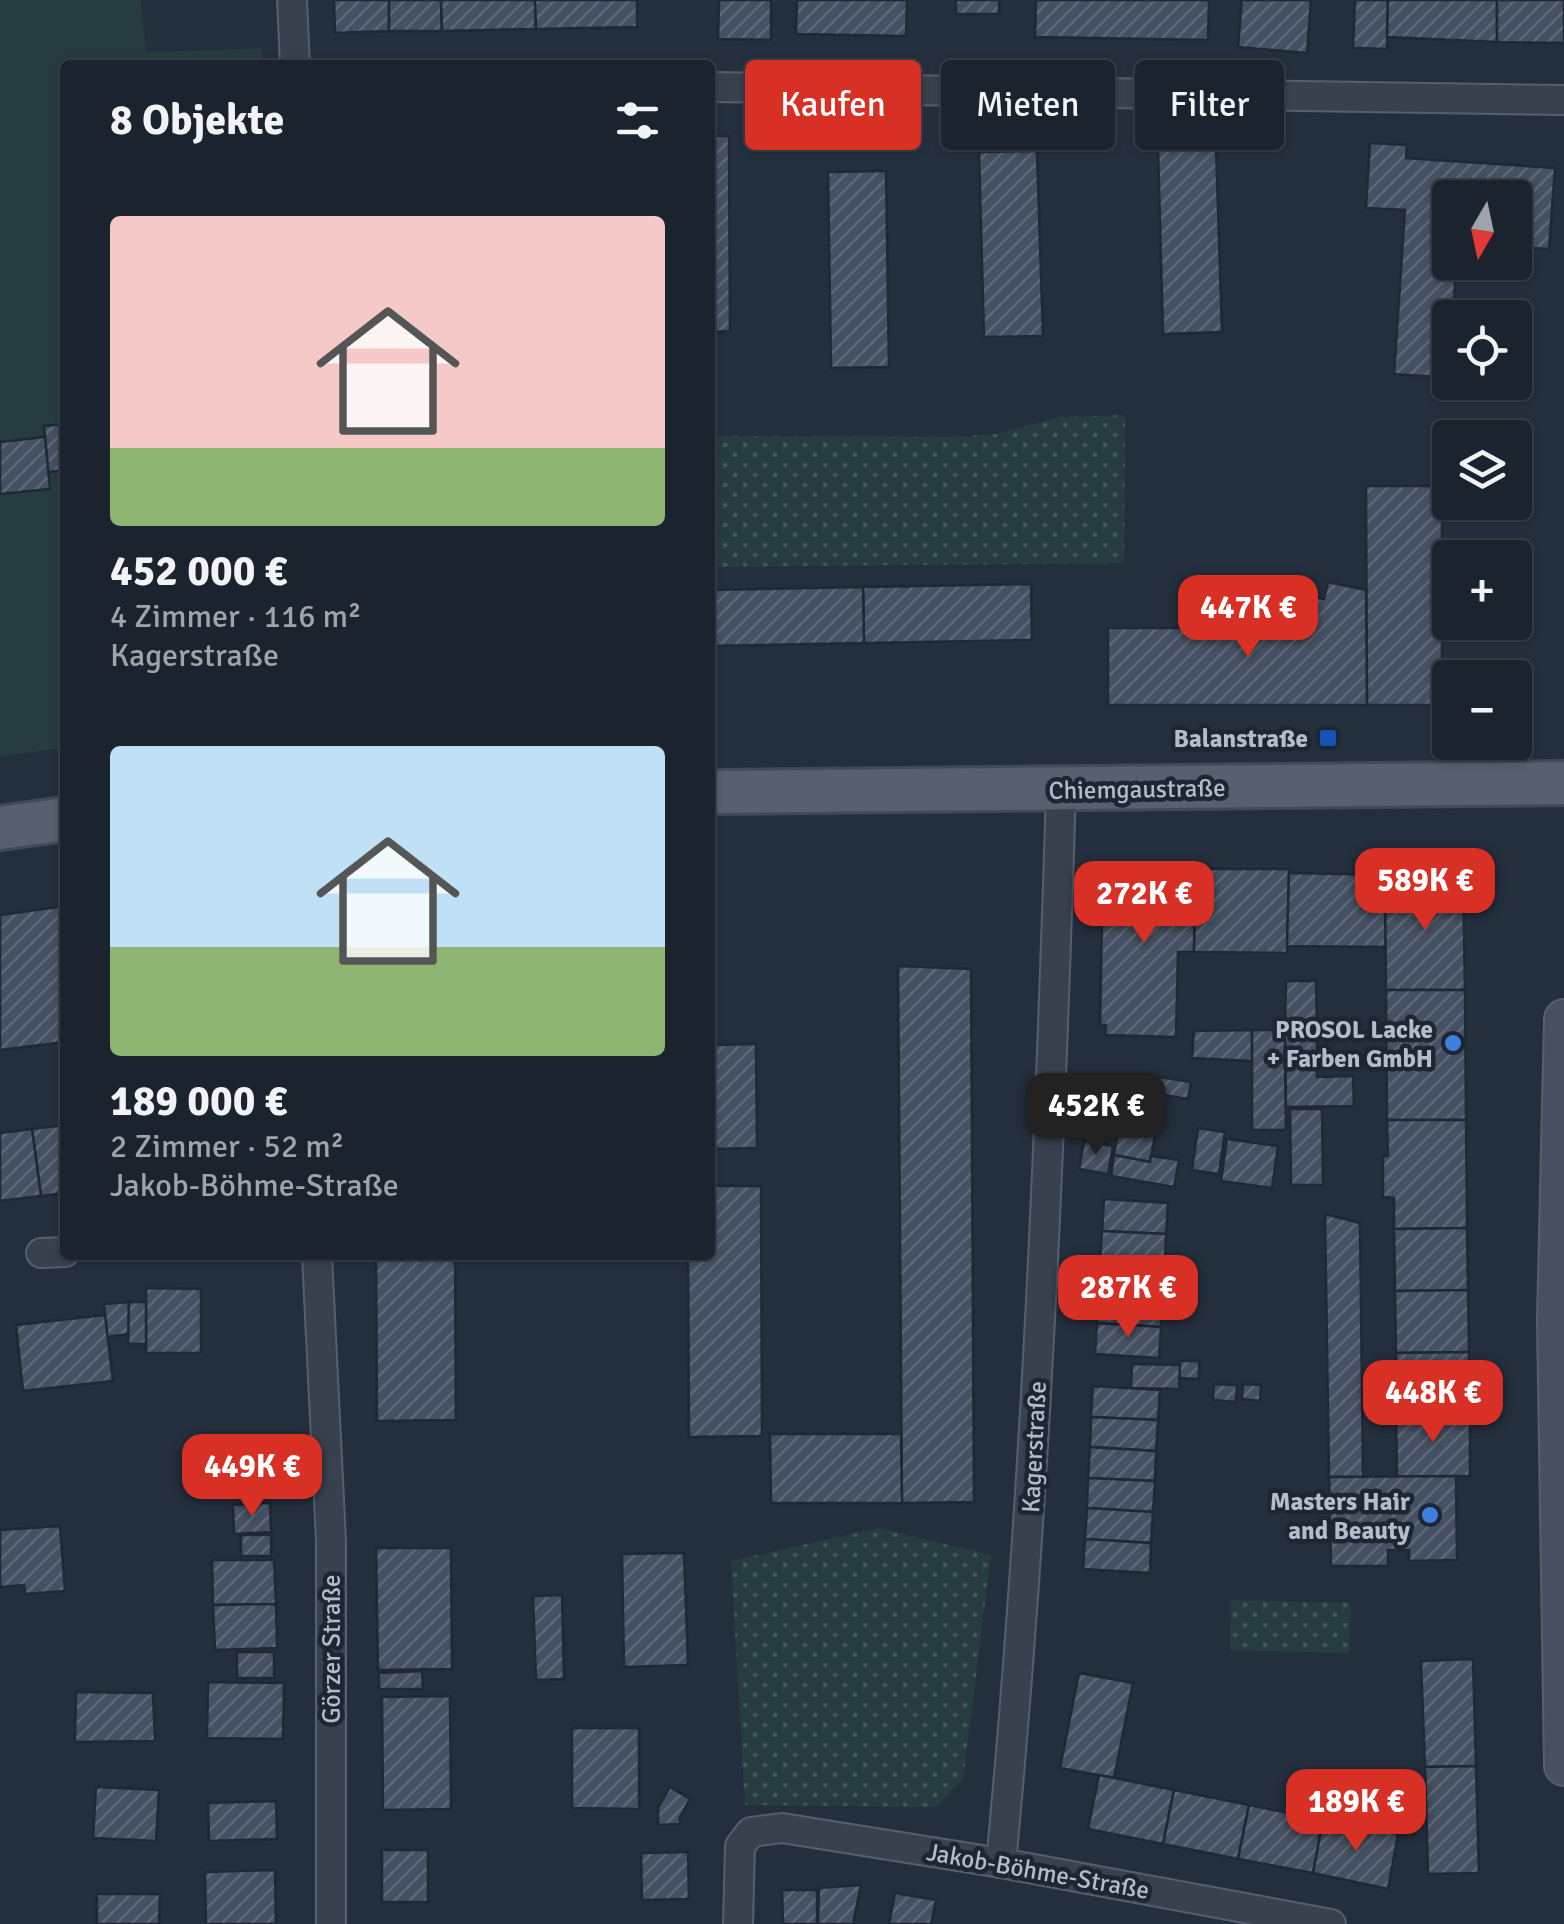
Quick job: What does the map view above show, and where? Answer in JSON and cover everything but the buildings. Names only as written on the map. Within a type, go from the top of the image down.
[{"type":"main road","name":"Chiemgaustraße","points":[[715,792],[1564,782]]},
{"type":"main road","points":[[0,828],[60,820]]},
{"type":"street","points":[[292,0],[294,60]]},
{"type":"street","points":[[715,88],[1564,100]]},
{"type":"street","name":"Kagerstraße","points":[[1001,1863],[1023,1628],[1042,1319],[1061,790]]},
{"type":"street","points":[[1564,1019],[1564,1766]]},
{"type":"street","name":"Görzer Straße","points":[[316,1260],[331,1541],[331,1924]]},
{"type":"street","name":"Jakob-Böhme-Straße","points":[[738,1924],[740,1846],[750,1832],[782,1828],[1001,1863],[1331,1924]]},
{"type":"green space","points":[[0,0],[141,0],[146,53],[262,48],[262,60],[60,60],[60,749],[0,756]]},
{"type":"green space","points":[[1125,415],[1124,563],[715,567],[715,436],[954,437],[998,434],[1059,417]]},
{"type":"green space","points":[[878,1528],[991,1555],[963,1779],[936,1807],[745,1805],[731,1561]]},
{"type":"green space","points":[[1231,1600],[1351,1603],[1350,1653],[1230,1650]]},
{"type":"place","name":"Balanstraße","points":[[1328,738]]},
{"type":"place","name":"PROSOL Lacke + Farben GmbH","points":[[1453,1043]]},
{"type":"place","name":"Masters Hair and Beauty","points":[[1430,1515]]}]
